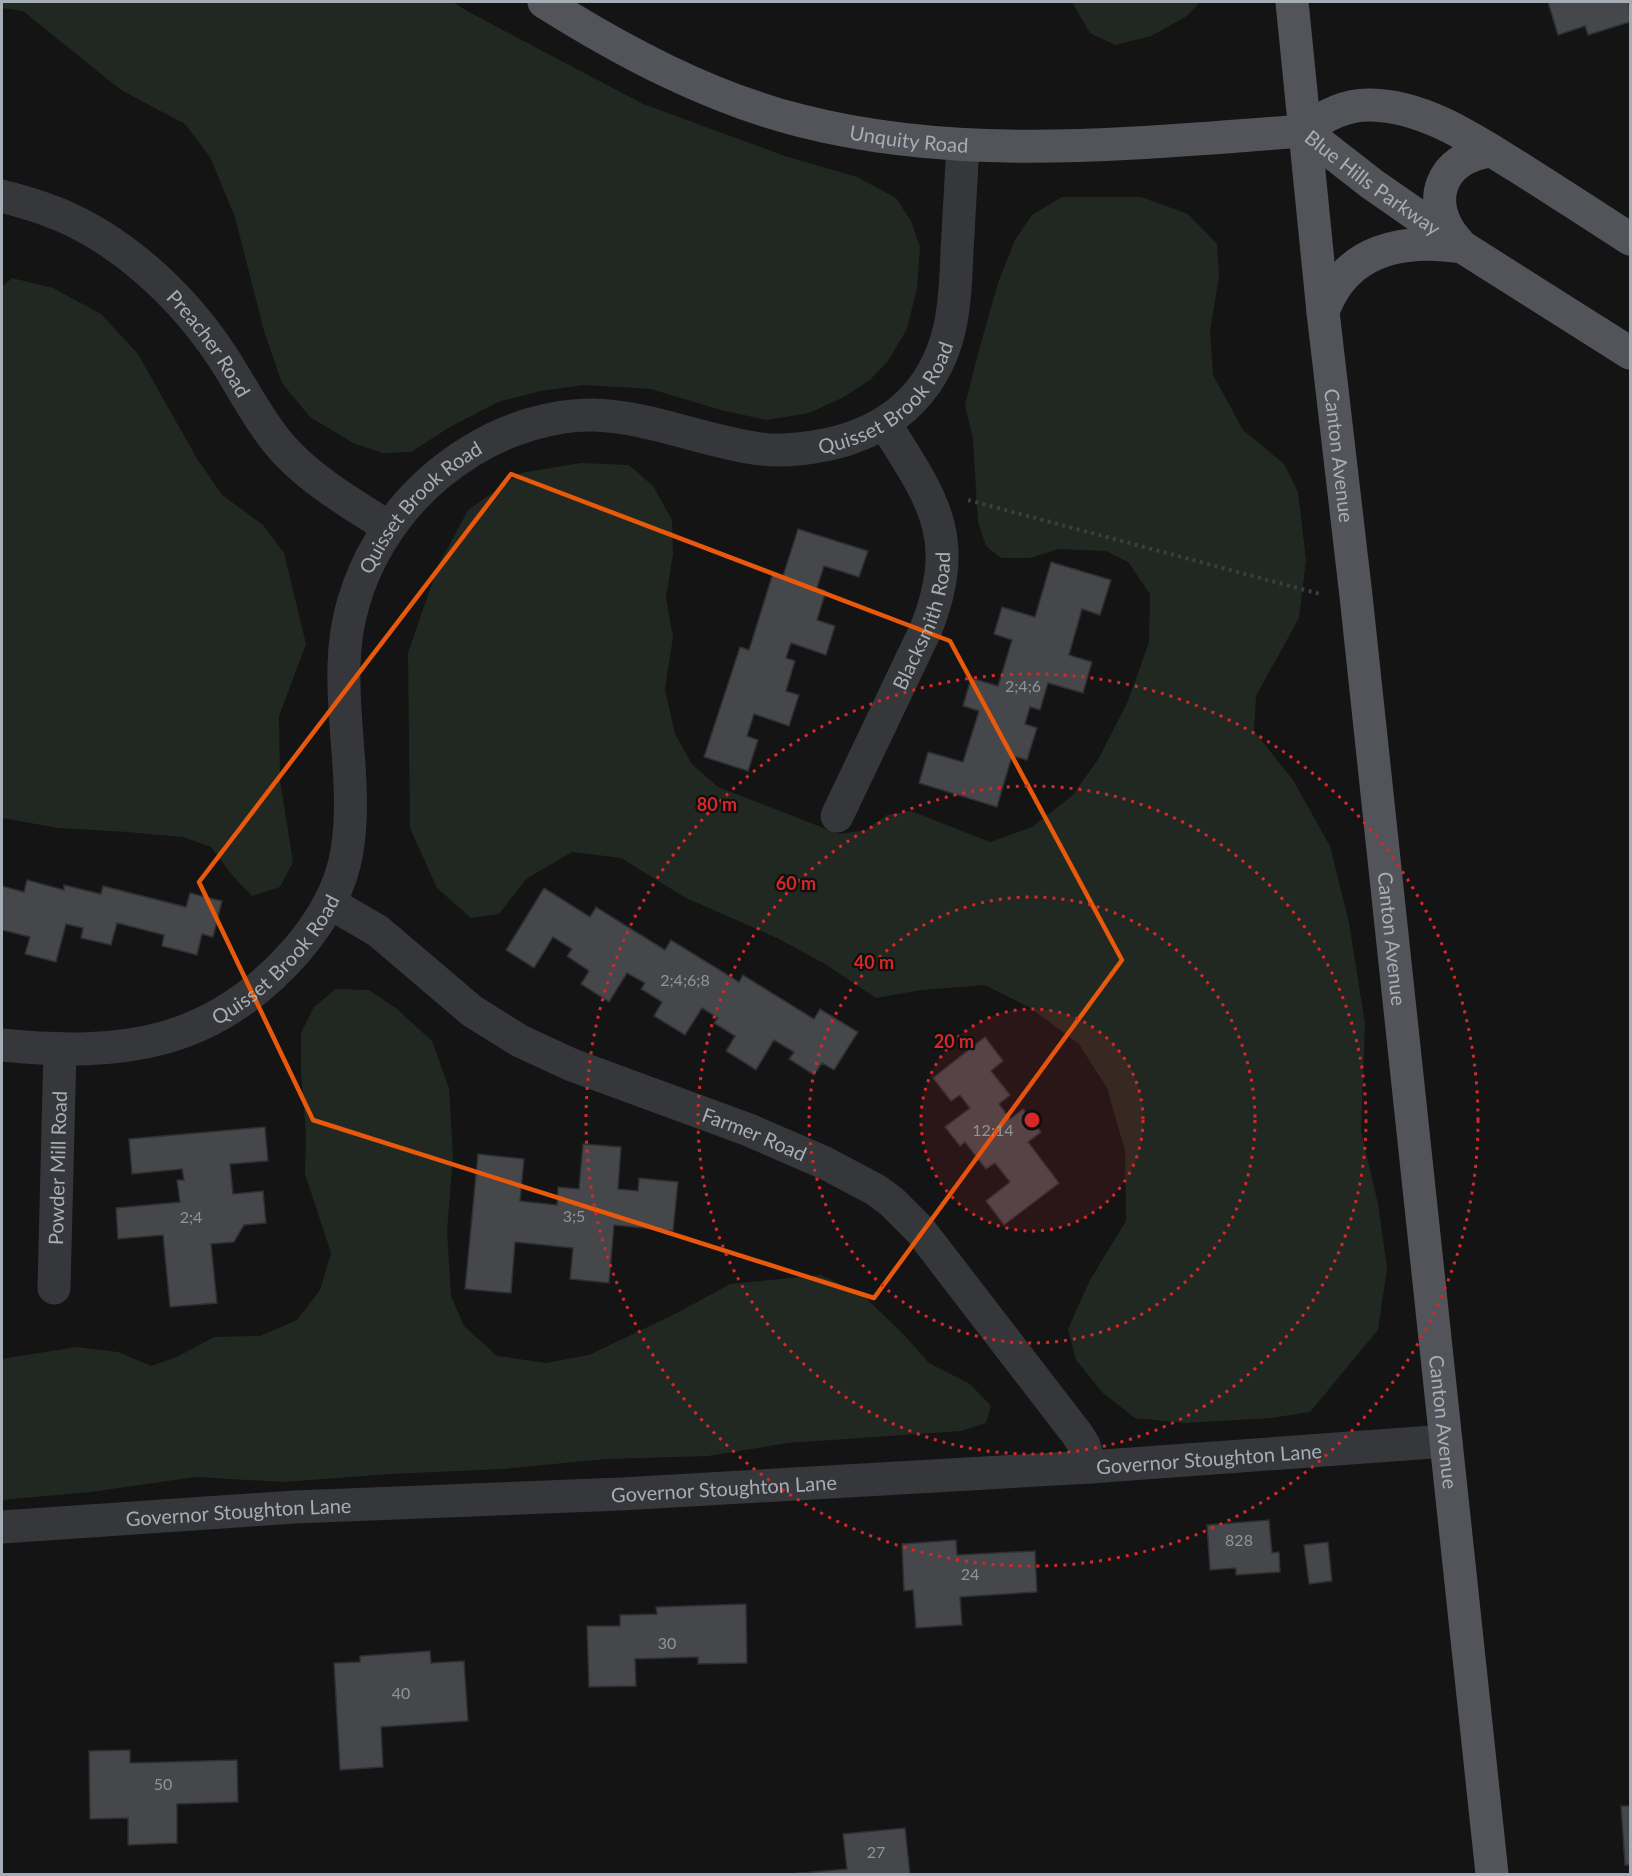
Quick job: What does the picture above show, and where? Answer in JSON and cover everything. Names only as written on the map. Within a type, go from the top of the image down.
[{"type":"main road","name":"Unquity Road","points":[[544,2],[652,63],[706,87],[751,105],[796,119],[866,135],[916,142],[1025,147],[1101,145],[1304,131]]},
{"type":"main road","name":"Canton Avenue","points":[[1292,2],[1323,312],[1356,596],[1492,1875]]},
{"type":"main road","name":"Blue Hills Parkway","points":[[1630,239],[1492,151],[1432,120],[1399,109],[1371,105],[1353,106],[1319,119],[1304,131],[1372,184],[1464,248],[1630,353]]},
{"type":"main road","points":[[1464,248],[1450,234],[1442,220],[1438,206],[1440,191],[1454,166],[1465,157],[1492,151]]},
{"type":"main road","points":[[1323,312],[1329,295],[1342,279],[1372,255],[1389,247],[1407,244],[1441,244],[1464,248]]},
{"type":"street","name":"Quisset Brook Road","points":[[2,1045],[60,1049],[110,1048],[164,1039],[214,1019],[237,1006],[281,967],[316,926],[330,903],[340,879],[347,852],[351,798],[344,663],[346,635],[362,578],[373,552],[388,527],[426,486],[472,450],[518,428],[542,421],[589,415],[613,416],[653,424],[744,447],[790,451],[863,435],[885,424],[918,394],[931,375],[949,333],[955,291],[963,145]]},
{"type":"street","name":"Preacher Road","points":[[2,196],[47,209],[71,220],[95,233],[140,266],[177,300],[209,336],[287,453],[324,484],[388,527]]},
{"type":"street","name":"Blacksmith Road","points":[[837,816],[926,629],[935,607],[941,574],[942,543],[932,503],[885,424]]},
{"type":"street","name":"Farmer Road","points":[[330,903],[378,931],[472,1011],[520,1041],[572,1065],[739,1126],[815,1158],[853,1176],[892,1202],[920,1230],[1077,1434],[1084,1445],[1090,1467]]},
{"type":"street","name":"Powder Mill Road","points":[[54,1288],[60,1049]]},
{"type":"street","name":"Governor Stoughton Lane","points":[[2,1527],[295,1507],[642,1493],[1090,1467],[1446,1441]]},
{"type":"path","points":[[932,503],[957,497],[1316,593],[1356,596]]},
{"type":"highlighted area","points":[[511,474],[950,641],[1122,960],[874,1298],[313,1120],[199,882]]},
{"type":"shaded area","points":[[2,2],[453,2],[643,104],[785,156],[857,177],[896,198],[911,221],[920,247],[917,288],[907,329],[888,361],[870,380],[842,398],[809,413],[766,420],[721,410],[651,389],[584,385],[540,391],[498,402],[450,427],[411,452],[383,453],[353,443],[310,417],[282,383],[264,331],[235,217],[210,157],[185,124],[121,90],[23,11],[2,8]]},
{"type":"shaded area","points":[[1072,2],[1200,2],[1187,16],[1151,36],[1115,45],[1090,33]]},
{"type":"shaded area","points":[[1062,197],[1141,197],[1188,214],[1217,244],[1219,276],[1210,331],[1213,375],[1243,430],[1284,464],[1298,492],[1306,560],[1299,618],[1256,696],[1254,731],[1293,780],[1330,846],[1349,923],[1365,1024],[1361,1131],[1378,1204],[1387,1268],[1378,1330],[1310,1412],[1271,1418],[1186,1423],[1135,1418],[1103,1393],[1076,1360],[1068,1329],[1090,1280],[1126,1221],[1125,1151],[1107,1088],[1079,1044],[1029,1007],[985,985],[921,990],[876,998],[825,964],[777,938],[686,898],[621,858],[572,852],[526,879],[499,914],[471,918],[437,888],[410,828],[408,653],[438,566],[468,510],[521,473],[581,463],[629,465],[653,486],[672,520],[673,554],[666,598],[673,637],[665,689],[675,734],[692,764],[718,787],[839,834],[866,830],[887,815],[911,811],[990,842],[1032,827],[1072,796],[1099,758],[1128,701],[1149,642],[1150,594],[1128,562],[1106,551],[1059,549],[1030,558],[1001,558],[986,546],[978,522],[973,439],[965,405],[998,283],[1015,240],[1032,215]]},
{"type":"shaded area","points":[[12,278],[53,288],[101,314],[138,354],[196,457],[222,495],[263,525],[284,553],[306,644],[279,716],[280,780],[293,862],[280,887],[252,896],[211,847],[183,837],[58,828],[2,818],[2,287]]},
{"type":"shaded area","points":[[336,989],[369,990],[397,1009],[432,1041],[449,1088],[453,1156],[447,1231],[451,1296],[464,1326],[497,1356],[546,1363],[589,1355],[677,1313],[730,1284],[821,1275],[863,1295],[929,1363],[970,1384],[991,1406],[986,1423],[961,1431],[788,1443],[708,1456],[606,1459],[503,1469],[284,1482],[196,1477],[90,1492],[2,1500],[2,1359],[76,1347],[118,1352],[151,1366],[177,1357],[214,1337],[260,1336],[297,1320],[320,1290],[331,1253],[305,1174],[306,1134],[301,1072],[301,1033],[314,1007]]},
{"type":"building","points":[[1548,2],[1629,2],[1630,22],[1588,35],[1585,26],[1558,35]]},
{"type":"building","points":[[798,529],[868,551],[859,577],[824,566],[817,588],[826,591],[817,620],[835,626],[826,655],[791,643],[786,658],[795,661],[786,691],[799,695],[789,726],[754,714],[747,736],[758,740],[748,771],[704,757],[740,647],[749,650],[773,573],[783,576]]},
{"type":"building","points":[[1051,562],[1111,580],[1100,615],[1082,609],[1069,655],[1092,662],[1083,693],[1048,683],[1040,710],[1030,707],[1025,724],[1037,728],[1027,760],[1012,756],[997,807],[919,783],[928,752],[963,762],[979,711],[963,706],[971,678],[998,686],[1012,640],[994,634],[1002,607],[1035,617]]},
{"type":"building","points":[[27,880],[64,890],[64,885],[101,894],[103,886],[186,907],[190,893],[222,901],[213,937],[202,934],[197,955],[162,946],[164,935],[117,923],[111,945],[81,938],[83,928],[66,924],[56,962],[25,954],[30,937],[2,930],[2,886],[24,892]]},
{"type":"building","points":[[544,888],[590,917],[596,907],[665,950],[671,940],[739,982],[743,975],[814,1019],[820,1009],[858,1032],[834,1070],[822,1063],[814,1075],[789,1059],[794,1052],[774,1040],[756,1070],[726,1051],[735,1036],[714,1023],[718,1018],[702,1008],[685,1035],[654,1016],[662,1002],[641,989],[645,983],[627,973],[609,1002],[581,984],[589,971],[567,956],[572,949],[553,937],[534,968],[506,950]]},
{"type":"building","points":[[985,1037],[1003,1061],[991,1071],[1010,1095],[999,1104],[1010,1119],[1023,1109],[1041,1132],[1028,1142],[1059,1183],[1004,1225],[986,1201],[1010,1182],[995,1163],[986,1169],[965,1142],[960,1146],[945,1127],[970,1108],[960,1095],[951,1101],[933,1078]]},
{"type":"building","points":[[265,1127],[268,1161],[230,1164],[233,1194],[263,1191],[266,1223],[244,1225],[234,1242],[211,1244],[217,1303],[170,1307],[163,1235],[118,1239],[116,1208],[180,1202],[177,1180],[184,1180],[182,1169],[132,1174],[129,1139]]},
{"type":"building","points":[[583,1144],[621,1147],[618,1189],[638,1191],[639,1178],[678,1182],[673,1231],[614,1225],[609,1283],[570,1279],[573,1248],[515,1242],[511,1293],[465,1289],[478,1154],[524,1159],[520,1201],[557,1205],[558,1187],[579,1189]]},
{"type":"building","points":[[1269,1520],[1272,1553],[1279,1552],[1280,1572],[1236,1575],[1236,1568],[1210,1570],[1207,1525]]},
{"type":"building","points":[[956,1540],[957,1555],[1035,1551],[1037,1592],[960,1597],[962,1625],[916,1628],[913,1590],[904,1591],[902,1544]]},
{"type":"building","points":[[1328,1542],[1332,1581],[1309,1584],[1304,1545]]},
{"type":"building","points":[[746,1604],[747,1663],[698,1664],[698,1657],[635,1659],[636,1686],[589,1687],[587,1626],[620,1626],[620,1615],[657,1614],[656,1607]]},
{"type":"building","points":[[430,1651],[431,1663],[464,1661],[468,1721],[381,1727],[383,1767],[340,1770],[334,1663],[360,1662],[360,1656]]},
{"type":"building","points":[[130,1750],[130,1763],[237,1760],[238,1802],[177,1804],[177,1843],[128,1845],[128,1818],[90,1819],[89,1751]]},
{"type":"building","points":[[1621,1806],[1630,1806],[1630,1865],[1625,1865]]},
{"type":"building","points":[[905,1828],[910,1874],[789,1874],[847,1869],[843,1834]]}]
